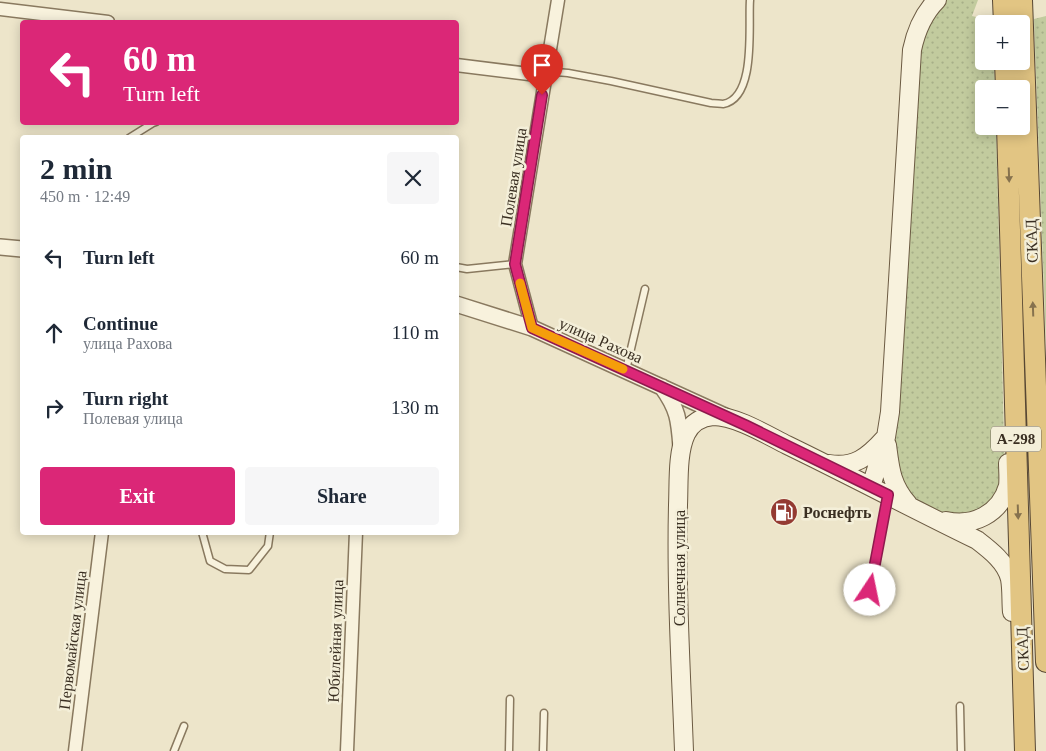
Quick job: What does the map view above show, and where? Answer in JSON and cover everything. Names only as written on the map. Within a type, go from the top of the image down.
[{"type":"highway","name":"СКАД","points":[[1003,0],[1009,15]]},
{"type":"highway","name":"СКАД","points":[[1014,15],[1022,0]]},
{"type":"highway","name":"СКАД","points":[[1014,70],[1035,357],[1046,662]]},
{"type":"highway","name":"СКАД","points":[[1007,135],[1025,750]]},
{"type":"main road","points":[[872,487],[886,437],[890,412],[912,50],[923,18],[937,0]]},
{"type":"main road","points":[[1035,357],[1045,415],[1046,439]]},
{"type":"main road","points":[[936,519],[965,523],[976,521],[985,516],[1000,501],[1008,486],[1007,392],[1014,360]]},
{"type":"main road","name":"Солнечная улица","points":[[684,751],[678,596],[678,503],[682,448],[686,433],[692,425],[701,419],[712,416],[727,417]]},
{"type":"main road","points":[[727,417],[936,519],[977,540],[993,553],[1005,567],[1010,579],[1017,707],[1025,750]]},
{"type":"main road","points":[[826,464],[838,466],[859,461],[873,452],[886,437]]},
{"type":"main road","points":[[886,437],[890,467],[895,484],[900,495],[910,506]]},
{"type":"street","name":"Полевая улица","points":[[532,328],[515,264],[558,0]]},
{"type":"street","points":[[0,9],[91,20]]},
{"type":"street","points":[[459,65],[545,76]]},
{"type":"street","points":[[0,247],[20,250]]},
{"type":"street","name":"улица Рахова","points":[[459,305],[532,328],[727,417]]},
{"type":"street","points":[[662,387],[676,410],[680,423],[682,448]]},
{"type":"street","name":"Первомайская улица","points":[[75,751],[102,535]]},
{"type":"street","name":"Юбилейная улица","points":[[347,751],[356,535]]},
{"type":"lane","points":[[545,76],[556,72],[568,73],[711,103],[724,104],[732,100],[741,90],[748,67],[750,0]]},
{"type":"lane","points":[[134,135],[150,125]]},
{"type":"lane","points":[[459,268],[467,269],[515,264]]},
{"type":"lane","points":[[626,370],[645,289]]},
{"type":"lane","points":[[867,606],[888,495]]},
{"type":"lane","points":[[203,535],[210,561],[225,569],[249,570],[268,546],[270,535]]},
{"type":"lane","points":[[509,751],[510,699]]},
{"type":"lane","points":[[960,706],[961,751]]},
{"type":"lane","points":[[543,751],[544,713]]},
{"type":"lane","points":[[174,751],[184,726]]},
{"type":"green space","points":[[947,0],[978,0],[972,16],[975,17],[975,70],[994,70],[995,80],[975,80],[975,135],[996,135],[1005,477],[993,505],[953,519],[914,502],[893,466],[915,76],[922,38],[937,10]]},
{"type":"green space","points":[[1046,16],[1046,343],[1034,19]]},
{"type":"slow traffic","points":[[520,283],[532,328],[623,369]]},
{"type":"place","name":"Роснефть","points":[[784,512]]},
{"type":"route","points":[[542,95],[515,264],[532,328],[745,425],[888,495],[870,590]]}]
